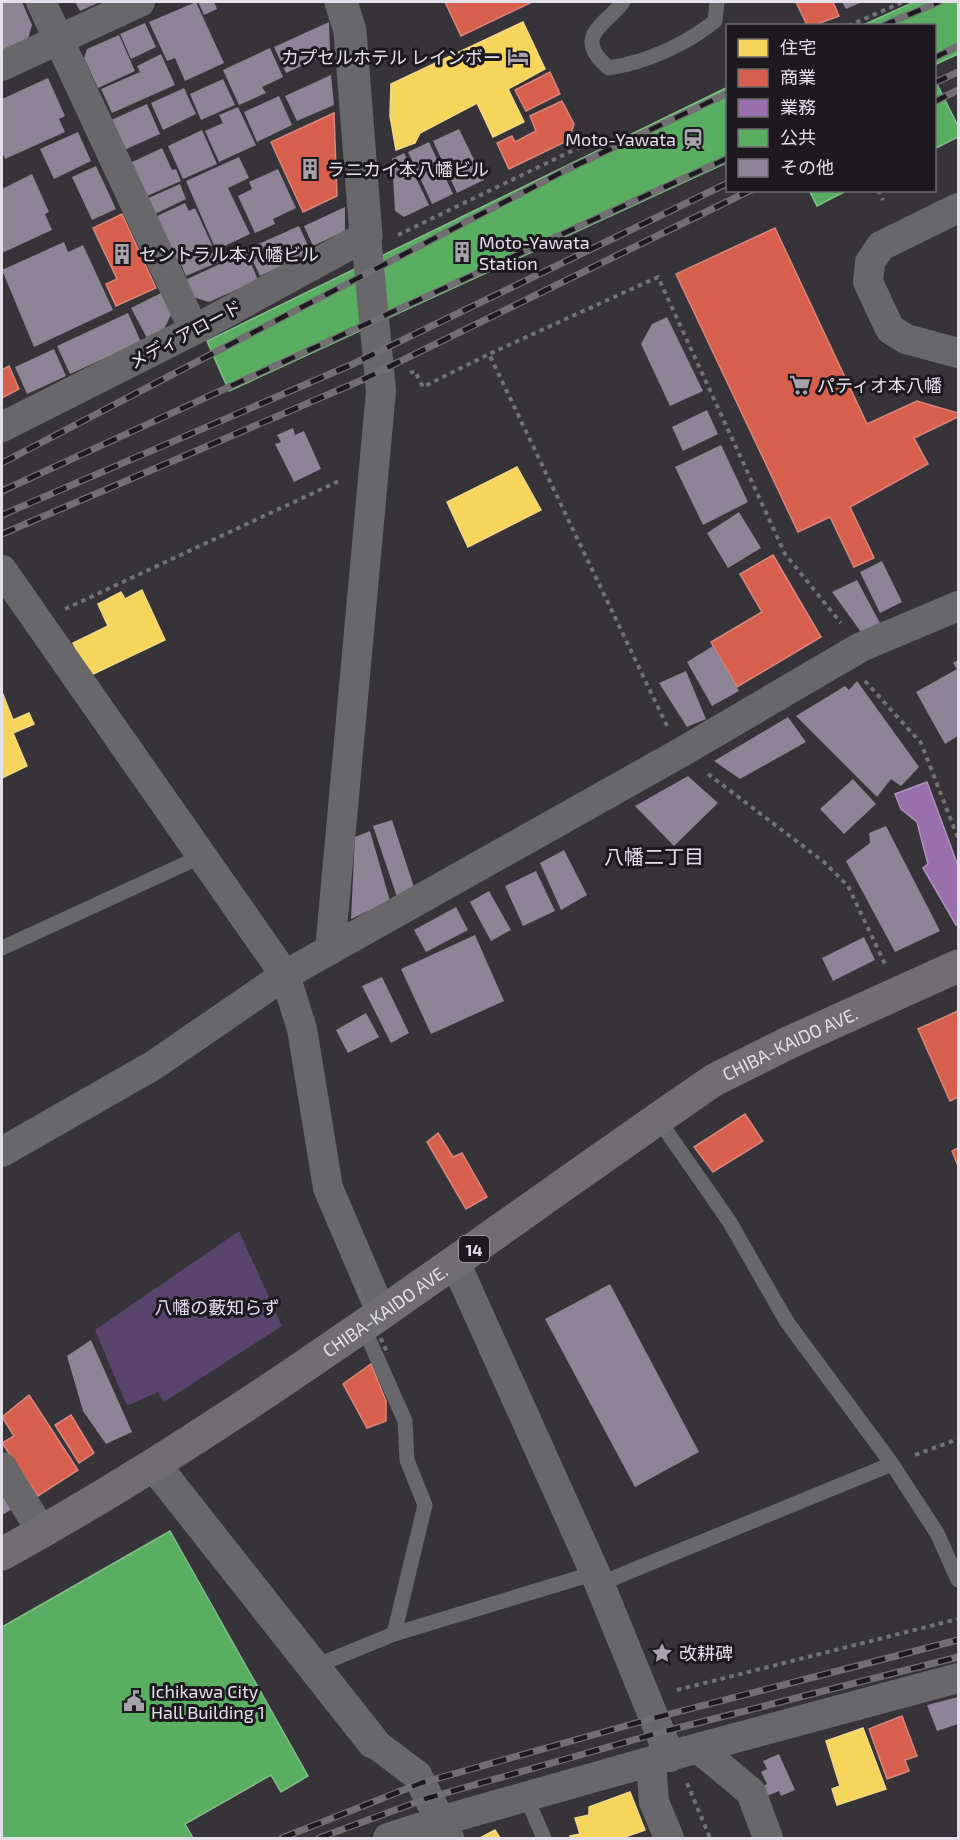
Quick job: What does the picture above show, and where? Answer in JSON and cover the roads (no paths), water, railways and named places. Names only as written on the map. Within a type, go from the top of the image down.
[{"type":"highway","name":"CHIBA-KAIDO AVE.","points":[[2,1554],[155,1466],[455,1262],[714,1080],[808,1034],[958,966]]},
{"type":"street","points":[[41,2],[194,330]]},
{"type":"street","points":[[2,66],[58,38],[140,2]]},
{"type":"street","points":[[330,950],[381,385],[366,243],[350,31],[342,2]]},
{"type":"street","points":[[958,208],[881,246],[870,262],[868,282],[890,329],[906,339],[958,353]]},
{"type":"street","name":"メディアロード","points":[[2,427],[366,243]]},
{"type":"street","points":[[5,575],[285,975],[303,1029],[328,1188],[372,1319]]},
{"type":"street","points":[[2,1152],[154,1065],[285,975],[680,753],[958,606]]},
{"type":"street","points":[[455,1262],[597,1579],[647,1697],[658,1733],[673,1756],[751,1792],[768,1839]]},
{"type":"street","points":[[155,1466],[373,1742],[417,1775],[445,1830]]},
{"type":"street","points":[[2,1467],[42,1532]]},
{"type":"street","points":[[388,1839],[445,1830],[526,1797],[958,1678]]},
{"type":"street","points":[[669,1839],[654,1802],[673,1756]]},
{"type":"lane","points":[[622,2],[596,27],[592,37],[600,60],[609,68],[634,64],[696,37],[715,21],[717,2]]},
{"type":"lane","points":[[2,948],[202,856]]},
{"type":"lane","points":[[658,1119],[729,1221],[788,1323],[892,1464],[937,1533],[958,1580]]},
{"type":"lane","points":[[372,1319],[405,1421],[407,1460],[425,1505],[394,1634]]},
{"type":"lane","points":[[313,1667],[394,1634],[597,1579],[892,1464]]},
{"type":"lane","points":[[526,1797],[544,1839]]},
{"type":"railway","points":[[887,24],[939,2]]},
{"type":"railway","points":[[936,57],[958,46]]},
{"type":"railway","points":[[936,82],[958,72]]},
{"type":"railway","points":[[936,101],[958,90]]},
{"type":"railway","points":[[2,463],[566,170],[726,94]]},
{"type":"railway","points":[[2,491],[726,159]]},
{"type":"railway","points":[[2,515],[353,364],[726,184]]},
{"type":"railway","points":[[2,534],[362,380],[747,192]]},
{"type":"railway","points":[[282,1838],[421,1783],[654,1718],[958,1640]]},
{"type":"railway","points":[[319,1838],[428,1798],[658,1733],[958,1657]]},
{"type":"place","name":"カプセルホテル レインボー","points":[[518,57]]},
{"type":"place","name":"Moto-Yawata","points":[[693,139]]},
{"type":"place","name":"ラニカイ本八幡ビル","points":[[310,169]]},
{"type":"place","name":"Moto-Yawata Station","points":[[462,252]]},
{"type":"place","name":"セントラル本八幡ビル","points":[[122,254]]},
{"type":"place","name":"パティオ本八幡","points":[[800,385]]},
{"type":"place","name":"改耕碑","points":[[662,1653]]},
{"type":"place","name":"Ichikawa City Hall Building 1","points":[[134,1701]]},
{"type":"district","name":"八幡二丁目","points":[[654,856]]},
{"type":"park label","name":"八幡の藪知らず","points":[[217,1307]]}]
